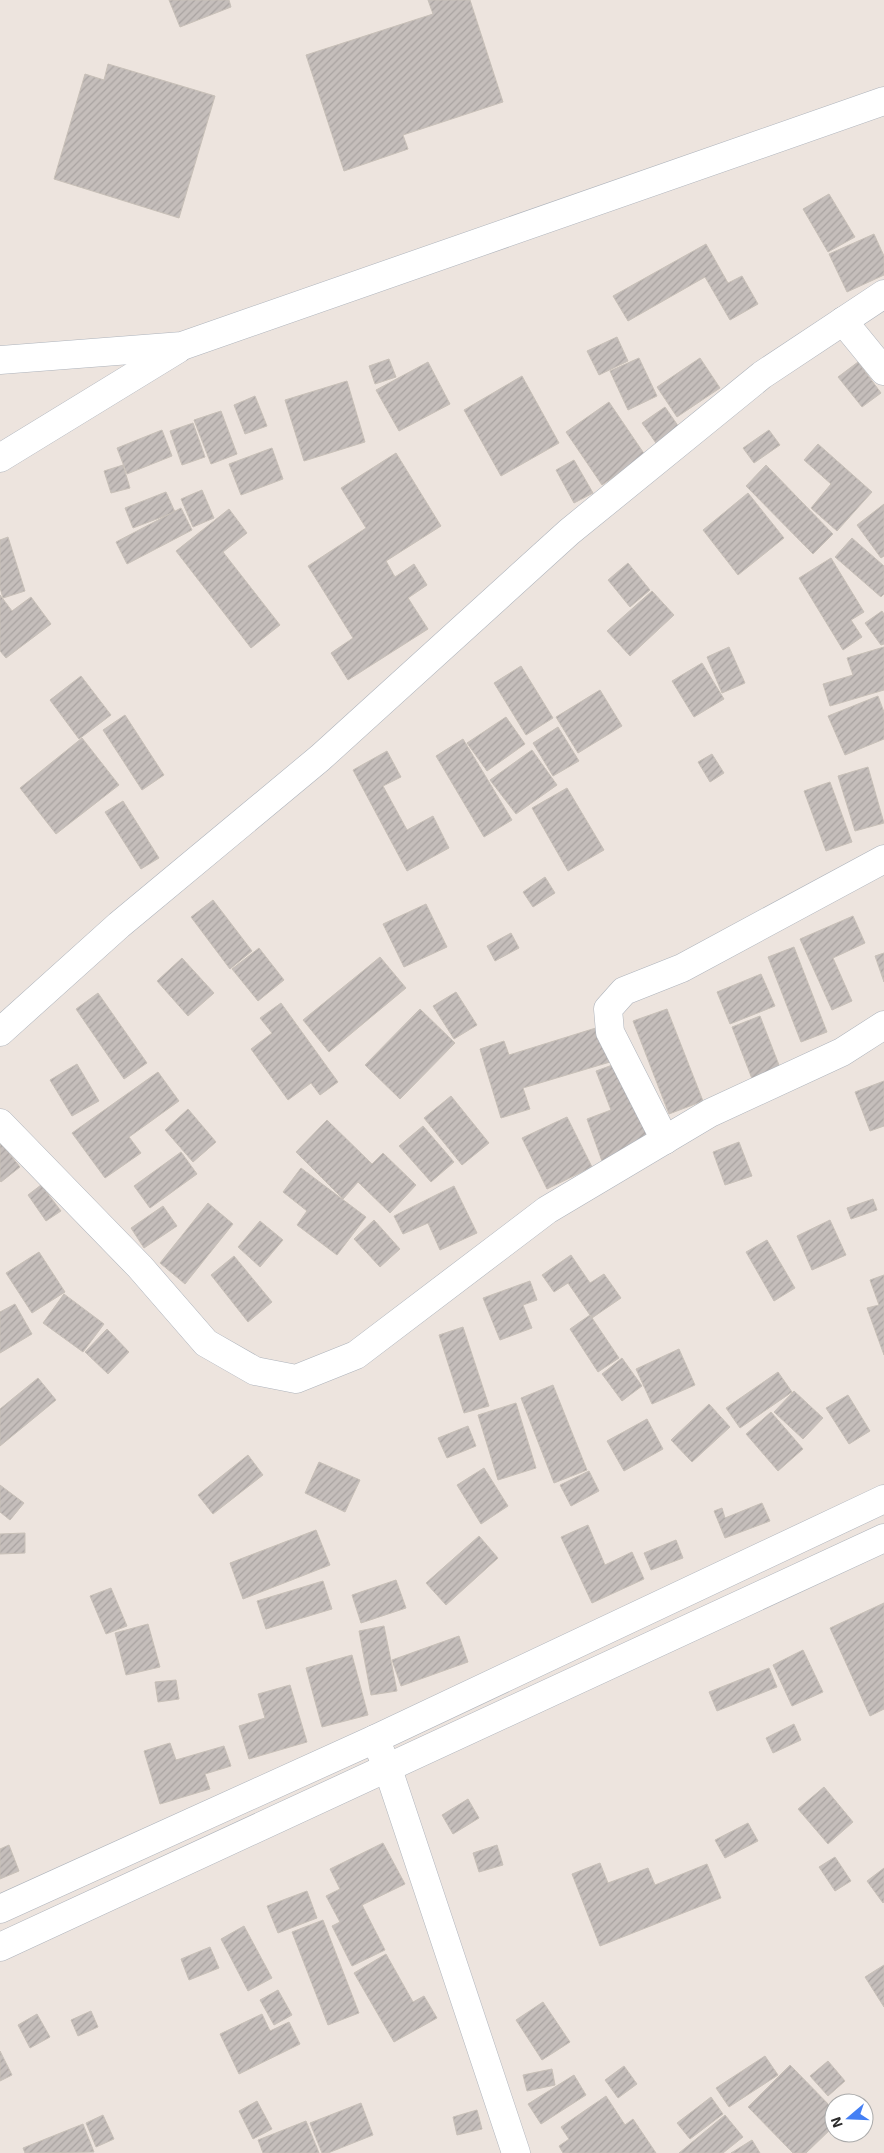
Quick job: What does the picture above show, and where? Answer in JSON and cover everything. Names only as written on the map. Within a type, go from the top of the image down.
[{"type":"street","points":[[0,458],[182,346],[884,101]]},
{"type":"street","points":[[0,1032],[118,925],[320,758],[569,532],[762,375],[884,294]]},
{"type":"street","points":[[843,321],[884,371]]},
{"type":"street","points":[[0,360],[182,346]]},
{"type":"street","points":[[665,1140],[610,1032],[608,1009],[624,991],[682,968],[884,859]]},
{"type":"street","points":[[0,1123],[140,1267],[206,1343],[255,1371],[296,1379],[356,1355],[547,1210],[710,1113],[842,1052],[884,1025]]},
{"type":"street","points":[[0,1909],[375,1739],[884,1499]]},
{"type":"street","points":[[0,1947],[884,1538]]},
{"type":"street","points":[[375,1739],[388,1769],[516,2153]]},
{"type":"building","points":[[169,0],[229,0],[231,7],[180,27]]},
{"type":"building","points":[[428,0],[470,0],[503,102],[403,135],[408,149],[344,171],[306,55],[433,14]]},
{"type":"building","points":[[108,64],[215,96],[179,218],[54,179],[85,74],[104,80]]},
{"type":"building","points":[[829,194],[855,237],[828,252],[803,209]]},
{"type":"building","points":[[874,234],[884,256],[884,275],[847,292],[829,254]]},
{"type":"building","points":[[706,244],[728,283],[742,276],[758,304],[730,320],[705,277],[628,321],[613,296]]},
{"type":"building","points":[[617,337],[628,361],[599,375],[587,351]]},
{"type":"building","points":[[639,358],[657,396],[628,410],[610,371]]},
{"type":"building","points":[[700,358],[720,388],[677,417],[657,387]]},
{"type":"building","points":[[389,359],[396,377],[375,384],[369,366]]},
{"type":"building","points":[[428,362],[450,404],[399,431],[376,390]]},
{"type":"building","points":[[858,362],[881,393],[862,407],[838,377]]},
{"type":"building","points":[[522,376],[559,443],[501,476],[464,410]]},
{"type":"building","points":[[347,381],[365,442],[304,461],[285,400]]},
{"type":"building","points":[[255,396],[267,426],[245,434],[234,405]]},
{"type":"building","points":[[609,402],[645,455],[602,485],[566,432]]},
{"type":"building","points":[[665,407],[681,430],[658,446],[642,423]]},
{"type":"building","points":[[221,411],[237,454],[211,464],[194,420]]},
{"type":"building","points":[[193,423],[205,457],[182,465],[170,431]]},
{"type":"building","points":[[162,430],[172,456],[127,474],[117,448]]},
{"type":"building","points":[[769,430],[780,445],[754,463],[743,448]]},
{"type":"building","points":[[818,444],[872,492],[837,531],[811,508],[831,484],[804,460]]},
{"type":"building","points":[[272,448],[283,479],[241,495],[229,464]]},
{"type":"building","points":[[396,453],[441,526],[386,561],[395,577],[414,564],[427,585],[408,598],[428,629],[348,680],[331,653],[353,638],[308,566],[366,528],[341,488]]},
{"type":"building","points":[[574,460],[593,493],[574,503],[556,470]]},
{"type":"building","points":[[123,465],[130,488],[111,493],[104,471]]},
{"type":"building","points":[[766,465],[833,534],[813,554],[746,486]]},
{"type":"building","points":[[202,490],[214,518],[193,527],[181,499]]},
{"type":"building","points":[[166,492],[175,512],[133,528],[125,508]]},
{"type":"building","points":[[748,493],[784,538],[738,575],[703,530]]},
{"type":"building","points":[[884,504],[884,556],[881,558],[857,525]]},
{"type":"building","points":[[181,508],[192,530],[127,564],[116,542]]},
{"type":"building","points":[[229,509],[247,533],[223,552],[280,625],[251,648],[176,551]]},
{"type":"building","points":[[8,537],[25,591],[3,598],[0,588],[0,540]]},
{"type":"building","points":[[852,538],[884,566],[884,594],[881,597],[835,557]]},
{"type":"building","points":[[831,558],[864,612],[851,620],[862,637],[843,650],[799,578]]},
{"type":"building","points":[[628,563],[650,590],[630,607],[608,580]]},
{"type":"building","points":[[652,591],[674,615],[630,656],[607,631]]},
{"type":"building","points":[[0,595],[12,611],[31,597],[51,624],[6,658],[0,651]]},
{"type":"building","points":[[882,611],[884,614],[884,644],[881,645],[865,623]]},
{"type":"building","points":[[729,647],[745,683],[722,693],[707,657]]},
{"type":"building","points":[[884,647],[884,690],[830,706],[823,684],[853,675],[847,658]]},
{"type":"building","points":[[702,663],[724,699],[694,717],[672,681]]},
{"type":"building","points":[[521,666],[553,718],[526,735],[494,683]]},
{"type":"building","points":[[81,676],[111,715],[79,739],[50,700]]},
{"type":"building","points":[[600,690],[622,726],[578,753],[556,717]]},
{"type":"building","points":[[878,696],[884,712],[884,739],[845,755],[828,716]]},
{"type":"building","points":[[125,715],[164,775],[142,790],[103,730]]},
{"type":"building","points":[[506,717],[525,744],[487,771],[467,743]]},
{"type":"building","points":[[558,727],[579,761],[553,776],[533,743]]},
{"type":"building","points":[[82,738],[119,785],[56,834],[20,788]]},
{"type":"building","points":[[463,739],[512,820],[484,837],[436,756]]},
{"type":"building","points":[[532,750],[557,785],[516,814],[490,780]]},
{"type":"building","points":[[387,751],[401,777],[383,786],[407,830],[433,816],[449,848],[407,871],[353,770]]},
{"type":"building","points":[[712,754],[724,773],[710,782],[698,762]]},
{"type":"building","points":[[868,767],[884,823],[855,831],[838,776]]},
{"type":"building","points":[[830,782],[852,842],[826,851],[804,791]]},
{"type":"building","points":[[567,788],[604,850],[568,871],[532,808]]},
{"type":"building","points":[[123,801],[159,858],[141,869],[105,812]]},
{"type":"building","points":[[545,877],[555,893],[533,907],[523,892]]},
{"type":"building","points":[[213,900],[252,951],[230,969],[191,917]]},
{"type":"building","points":[[426,904],[447,947],[404,967],[383,924]]},
{"type":"building","points":[[853,916],[865,943],[833,958],[852,1001],[832,1010],[800,939]]},
{"type":"building","points":[[511,933],[519,948],[495,961],[487,946]]},
{"type":"building","points":[[794,947],[827,1032],[801,1042],[768,957]]},
{"type":"building","points":[[259,948],[284,980],[258,1001],[232,969]]},
{"type":"building","points":[[884,953],[884,982],[875,956]]},
{"type":"building","points":[[380,957],[406,988],[329,1052],[303,1020]]},
{"type":"building","points":[[182,958],[214,993],[188,1016],[157,981]]},
{"type":"building","points":[[761,974],[775,1006],[730,1024],[717,992]]},
{"type":"building","points":[[456,992],[477,1025],[454,1039],[433,1006]]},
{"type":"building","points":[[98,993],[147,1063],[124,1079],[76,1009]]},
{"type":"building","points":[[281,1003],[338,1082],[320,1095],[311,1083],[288,1100],[251,1049],[272,1033],[260,1018]]},
{"type":"building","points":[[420,1009],[455,1043],[400,1099],[365,1065]]},
{"type":"building","points":[[667,1009],[703,1101],[669,1114],[633,1021]]},
{"type":"building","points":[[760,1016],[784,1078],[756,1089],[732,1027]]},
{"type":"building","points":[[599,1027],[610,1062],[523,1088],[530,1109],[501,1118],[480,1049],[504,1041],[509,1055]]},
{"type":"building","points":[[626,1060],[656,1142],[602,1161],[587,1119],[611,1110],[596,1071]]},
{"type":"building","points":[[77,1064],[99,1101],[72,1116],[50,1080]]},
{"type":"building","points":[[158,1072],[179,1101],[129,1137],[141,1153],[105,1178],[72,1133]]},
{"type":"building","points":[[884,1081],[884,1126],[870,1131],[855,1092]]},
{"type":"building","points":[[451,1096],[489,1143],[462,1165],[424,1118]]},
{"type":"building","points":[[188,1109],[216,1142],[193,1162],[165,1130]]},
{"type":"building","points":[[567,1117],[592,1167],[547,1189],[522,1138]]},
{"type":"building","points":[[327,1120],[372,1164],[383,1153],[416,1185],[390,1213],[358,1182],[343,1199],[296,1152]]},
{"type":"building","points":[[423,1126],[454,1162],[431,1182],[399,1146]]},
{"type":"building","points":[[0,1142],[20,1167],[1,1182],[0,1181]]},
{"type":"building","points":[[739,1142],[752,1176],[725,1185],[713,1152]]},
{"type":"building","points":[[181,1152],[197,1174],[150,1208],[134,1186]]},
{"type":"building","points":[[301,1168],[366,1217],[337,1255],[297,1225],[307,1211],[283,1192]]},
{"type":"building","points":[[41,1185],[61,1211],[46,1221],[28,1195]]},
{"type":"building","points":[[454,1186],[477,1233],[440,1250],[428,1223],[403,1234],[394,1216]]},
{"type":"building","points":[[873,1199],[877,1210],[851,1219],[847,1208]]},
{"type":"building","points":[[208,1203],[233,1224],[185,1284],[160,1263]]},
{"type":"building","points":[[163,1206],[177,1226],[144,1248],[131,1228]]},
{"type":"building","points":[[374,1220],[400,1249],[380,1267],[354,1239]]},
{"type":"building","points":[[830,1220],[846,1255],[812,1270],[797,1236]]},
{"type":"building","points":[[260,1221],[283,1240],[260,1267],[238,1247]]},
{"type":"building","points":[[767,1240],[795,1288],[774,1301],[746,1252]]},
{"type":"building","points":[[39,1252],[65,1292],[32,1313],[6,1273]]},
{"type":"building","points":[[571,1255],[590,1283],[604,1274],[621,1298],[592,1318],[568,1283],[554,1292],[542,1275]]},
{"type":"building","points":[[234,1256],[272,1302],[248,1322],[211,1275]]},
{"type":"building","points":[[884,1275],[884,1355],[867,1308],[879,1305],[870,1280]]},
{"type":"building","points":[[530,1281],[537,1300],[523,1305],[532,1328],[500,1340],[483,1298]]},
{"type":"building","points":[[64,1294],[104,1324],[83,1352],[43,1323]]},
{"type":"building","points":[[15,1304],[32,1334],[0,1353],[0,1312]]},
{"type":"building","points":[[590,1315],[619,1358],[598,1372],[570,1329]]},
{"type":"building","points":[[463,1327],[489,1406],[464,1413],[439,1335]]},
{"type":"building","points":[[107,1329],[129,1352],[108,1374],[85,1352]]},
{"type":"building","points":[[679,1349],[695,1385],[652,1404],[636,1369]]},
{"type":"building","points":[[622,1358],[642,1386],[622,1401],[602,1374]]},
{"type":"building","points":[[778,1372],[792,1392],[740,1428],[726,1408]]},
{"type":"building","points":[[38,1378],[56,1400],[0,1446],[0,1409]]},
{"type":"building","points":[[553,1385],[587,1470],[554,1483],[521,1398]]},
{"type":"building","points":[[794,1391],[823,1418],[803,1439],[774,1412]]},
{"type":"building","points":[[848,1395],[870,1431],[849,1444],[826,1408]]},
{"type":"building","points":[[516,1403],[536,1468],[498,1480],[478,1415]]},
{"type":"building","points":[[709,1404],[730,1427],[692,1462],[671,1440]]},
{"type":"building","points":[[771,1412],[803,1449],[778,1471],[746,1434]]},
{"type":"building","points":[[647,1419],[663,1449],[624,1471],[607,1441]]},
{"type":"building","points":[[468,1426],[476,1446],[447,1458],[438,1438]]},
{"type":"building","points":[[248,1455],[263,1475],[213,1514],[198,1495]]},
{"type":"building","points":[[319,1462],[360,1480],[345,1512],[305,1493]]},
{"type":"building","points":[[484,1468],[508,1506],[481,1524],[457,1485]]},
{"type":"building","points":[[589,1471],[599,1491],[571,1506],[560,1485]]},
{"type":"building","points":[[0,1485],[24,1503],[10,1520],[0,1512]]},
{"type":"building","points":[[762,1503],[770,1521],[725,1538],[714,1511],[722,1508],[725,1518]]},
{"type":"building","points":[[588,1525],[605,1565],[632,1552],[644,1579],[592,1603],[561,1537]]},
{"type":"building","points":[[316,1530],[330,1565],[243,1599],[230,1563]]},
{"type":"building","points":[[25,1533],[25,1553],[0,1554],[0,1534]]},
{"type":"building","points":[[479,1536],[498,1558],[446,1605],[426,1583]]},
{"type":"building","points":[[676,1540],[683,1558],[651,1570],[644,1553]]},
{"type":"building","points":[[396,1580],[406,1608],[361,1623],[352,1595]]},
{"type":"building","points":[[323,1581],[332,1609],[266,1629],[257,1601]]},
{"type":"building","points":[[111,1588],[127,1626],[106,1634],[90,1596]]},
{"type":"building","points":[[884,1603],[884,1709],[870,1716],[830,1628]]},
{"type":"building","points":[[148,1624],[160,1667],[126,1675],[115,1633]]},
{"type":"building","points":[[384,1626],[397,1691],[371,1695],[359,1631]]},
{"type":"building","points":[[459,1636],[468,1662],[401,1686],[392,1660]]},
{"type":"building","points":[[803,1650],[823,1692],[792,1706],[773,1665]]},
{"type":"building","points":[[352,1655],[368,1715],[322,1727],[306,1668]]},
{"type":"building","points":[[769,1668],[777,1687],[717,1711],[709,1692]]},
{"type":"building","points":[[176,1680],[179,1699],[158,1702],[155,1682]]},
{"type":"building","points":[[290,1685],[307,1742],[249,1759],[239,1726],[265,1718],[258,1694]]},
{"type":"building","points":[[794,1724],[801,1740],[773,1753],[766,1738]]},
{"type":"building","points":[[170,1743],[176,1760],[224,1746],[231,1766],[205,1774],[210,1789],[160,1804],[144,1751]]},
{"type":"building","points":[[824,1787],[853,1822],[828,1844],[798,1809]]},
{"type":"building","points":[[468,1799],[479,1818],[453,1834],[442,1815]]},
{"type":"building","points":[[748,1823],[758,1841],[725,1858],[715,1840]]},
{"type":"building","points":[[383,1843],[405,1884],[362,1905],[385,1950],[352,1966],[332,1926],[340,1922],[326,1896],[340,1889],[330,1869]]},
{"type":"building","points":[[9,1845],[19,1871],[0,1879],[0,1849]]},
{"type":"building","points":[[497,1845],[503,1865],[479,1872],[473,1853]]},
{"type":"building","points":[[835,1857],[851,1881],[835,1891],[819,1867]]},
{"type":"building","points":[[600,1863],[608,1883],[648,1868],[655,1885],[707,1864],[721,1898],[600,1946],[572,1874]]},
{"type":"building","points":[[884,1868],[884,1902],[883,1903],[867,1881]]},
{"type":"building","points":[[307,1891],[317,1918],[278,1933],[267,1906]]},
{"type":"building","points":[[323,1920],[359,2013],[328,2025],[292,1932]]},
{"type":"building","points":[[244,1926],[272,1978],[248,1991],[221,1939]]},
{"type":"building","points":[[210,1947],[219,1968],[189,1980],[181,1959]]},
{"type":"building","points":[[386,1954],[413,2002],[424,1996],[437,2018],[394,2042],[354,1973]]},
{"type":"building","points":[[884,1965],[884,2007],[865,1977]]},
{"type":"building","points":[[278,1990],[292,2015],[274,2025],[260,2000]]},
{"type":"building","points":[[543,2002],[570,2042],[542,2060],[516,2020]]},
{"type":"building","points":[[91,2011],[98,2027],[78,2036],[71,2020]]},
{"type":"building","points":[[37,2014],[50,2037],[30,2048],[18,2025]]},
{"type":"building","points":[[262,2014],[270,2031],[289,2022],[300,2044],[239,2074],[220,2034]]},
{"type":"building","points":[[0,2051],[12,2075],[0,2081]]},
{"type":"building","points":[[765,2056],[778,2075],[729,2107],[716,2088]]},
{"type":"building","points":[[828,2061],[845,2081],[831,2093],[825,2093],[810,2076]]},
{"type":"building","points":[[790,2065],[824,2100],[824,2136],[806,2153],[793,2153],[748,2107]]},
{"type":"building","points":[[624,2066],[637,2084],[618,2098],[605,2080]]},
{"type":"building","points":[[552,2069],[555,2085],[527,2091],[523,2075]]},
{"type":"building","points":[[574,2075],[586,2095],[541,2124],[528,2104]]},
{"type":"building","points":[[606,2096],[625,2125],[633,2119],[656,2153],[563,2153],[559,2146],[569,2139],[561,2127]]},
{"type":"building","points":[[711,2097],[723,2114],[690,2139],[677,2123]]},
{"type":"building","points":[[257,2101],[272,2129],[253,2139],[239,2111]]},
{"type":"building","points":[[361,2103],[373,2135],[328,2153],[322,2153],[310,2123]]},
{"type":"building","points":[[477,2110],[482,2129],[457,2135],[453,2117]]},
{"type":"building","points":[[103,2115],[114,2139],[96,2147],[86,2123]]},
{"type":"building","points":[[725,2115],[743,2137],[723,2153],[679,2153]]},
{"type":"building","points":[[306,2121],[319,2153],[263,2153],[258,2140]]},
{"type":"building","points":[[83,2124],[94,2152],[25,2153],[23,2148]]},
{"type":"building","points":[[752,2140],[760,2153],[731,2153]]}]
